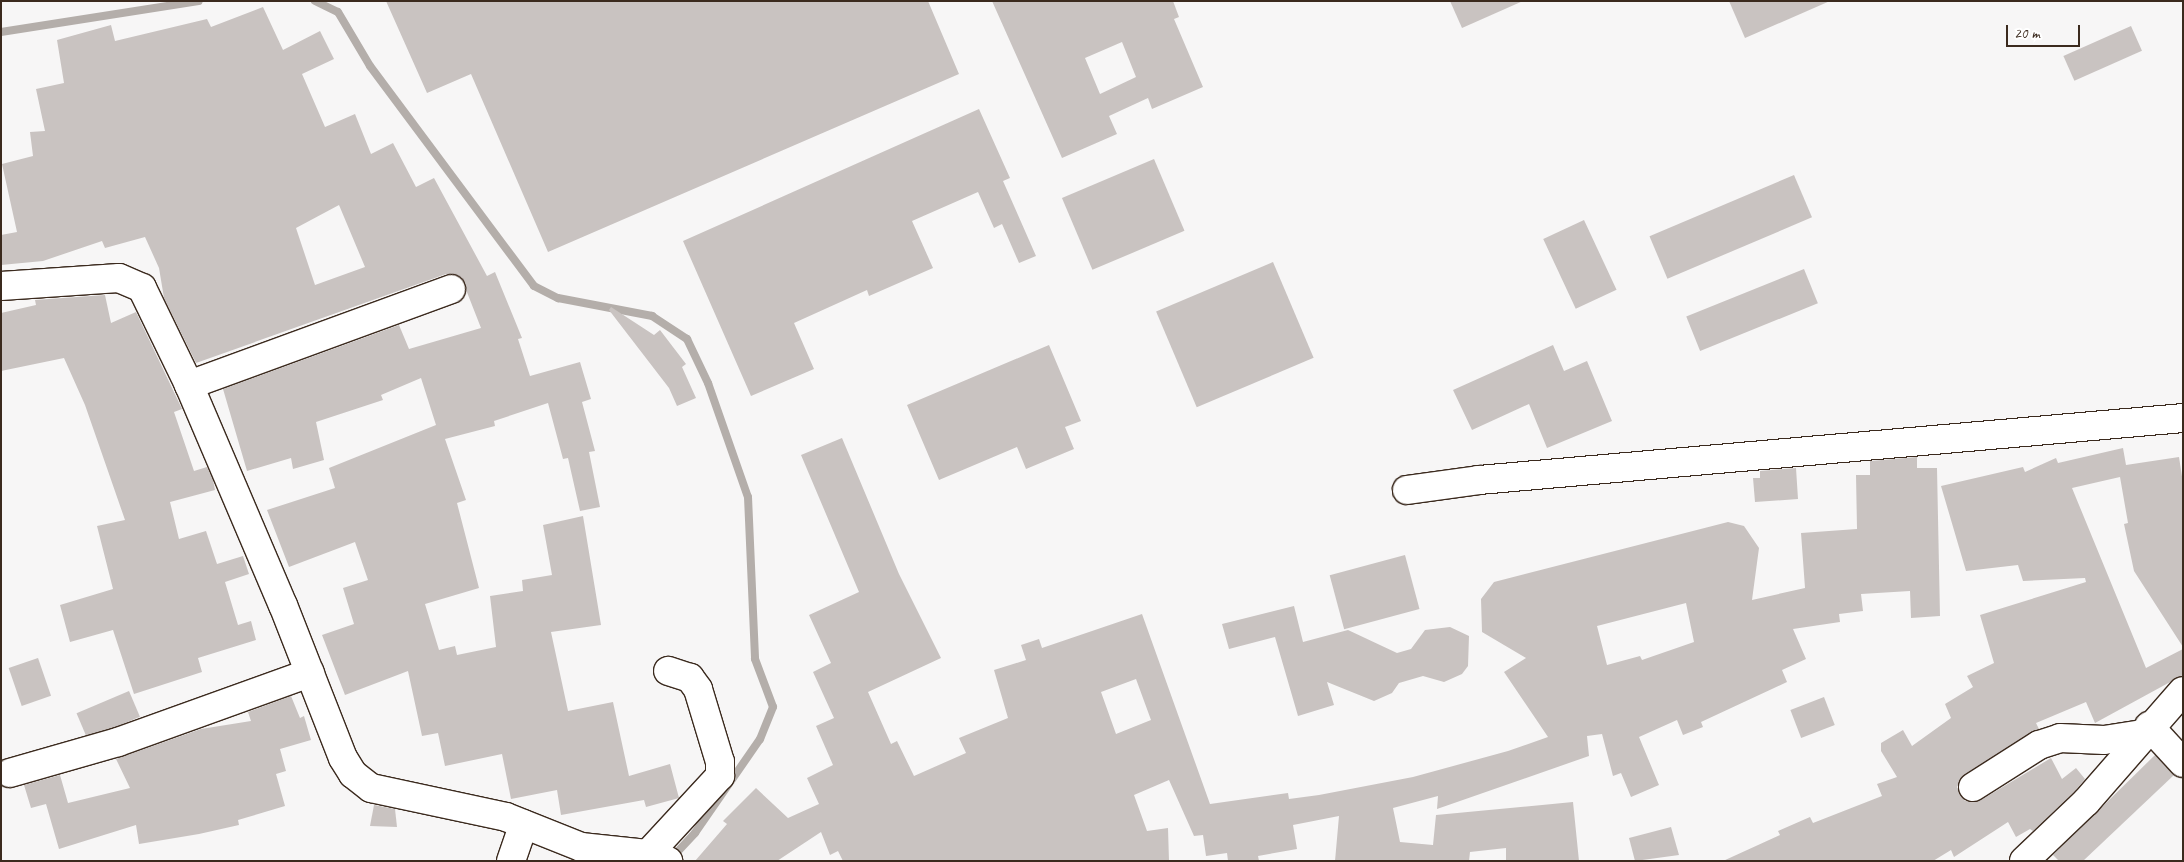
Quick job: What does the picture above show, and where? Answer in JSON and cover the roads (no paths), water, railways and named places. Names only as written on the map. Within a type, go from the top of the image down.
[{"type":"street","points":[[2,286],[119,278],[131,281],[142,288],[155,308],[189,385],[310,673],[343,758],[353,774],[371,788],[524,824],[581,847],[658,857],[720,776],[720,762],[698,689],[690,678],[668,671]]},
{"type":"street","points":[[189,385],[451,289]]},
{"type":"street","points":[[1407,490],[1479,480],[2183,418]]},
{"type":"street","points":[[10,773],[118,742],[310,673]]},
{"type":"street","points":[[2024,861],[2086,802],[2145,730],[2183,691]]},
{"type":"street","points":[[2145,730],[2183,763]]},
{"type":"street","points":[[1973,787],[2039,745],[2060,738],[2104,740],[2145,730]]},
{"type":"street","points":[[511,861],[524,824]]},
{"type":"waterway","points":[[1,32],[199,1]]},
{"type":"waterway","points":[[315,1],[338,12],[370,66],[534,286],[558,298],[652,316],[687,339],[708,383],[748,497],[755,659],[773,707],[760,739],[695,833],[672,858]]}]
